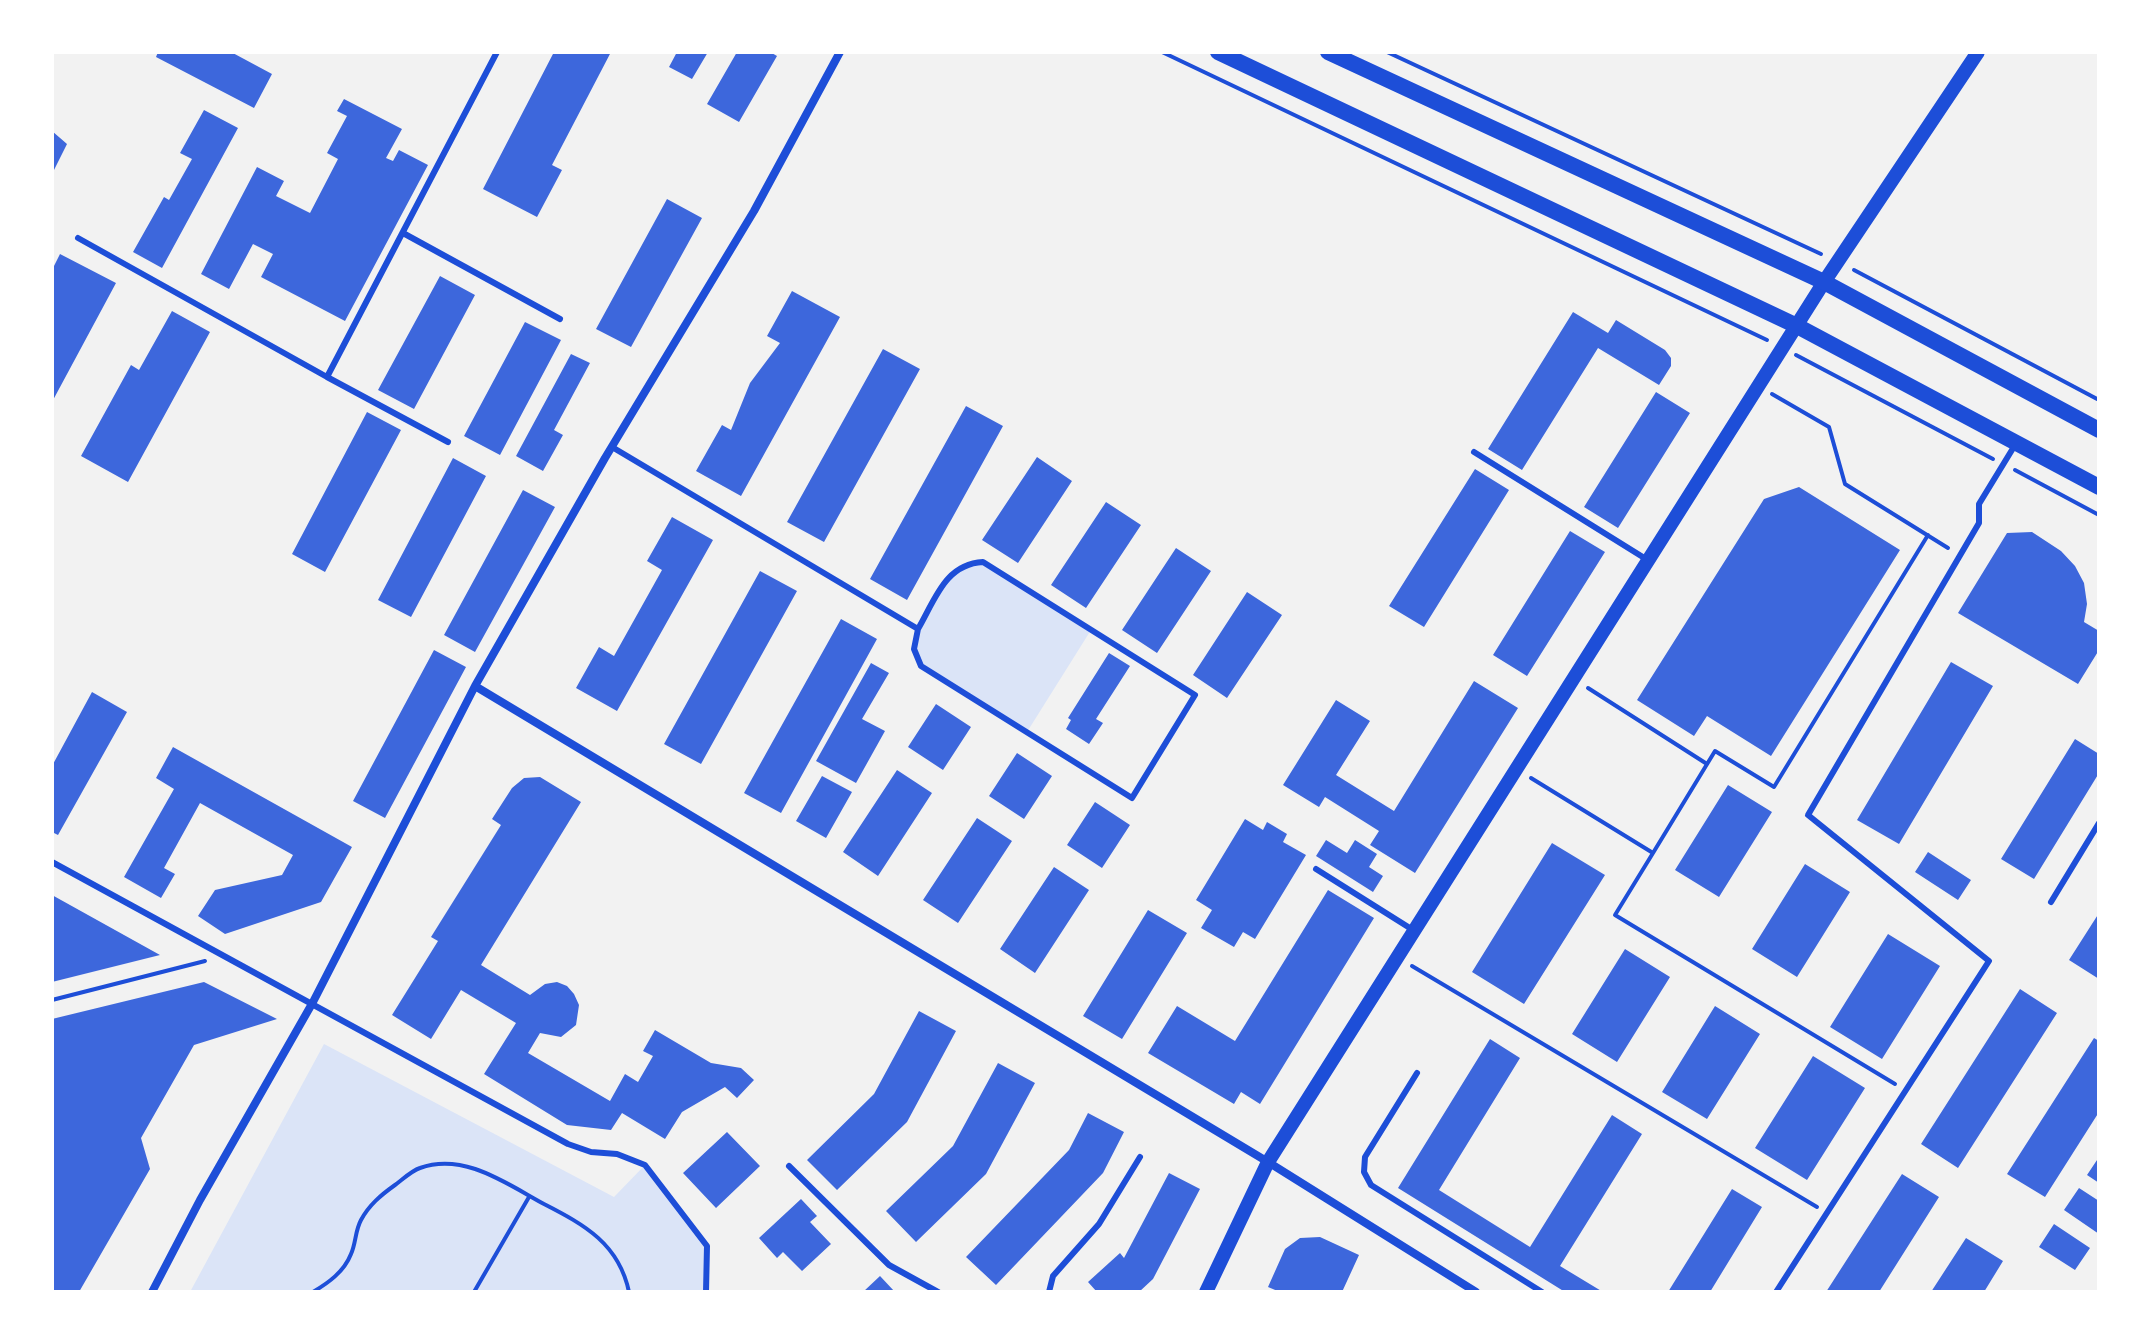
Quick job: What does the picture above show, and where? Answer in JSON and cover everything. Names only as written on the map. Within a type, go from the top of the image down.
[{"type":"main road","points":[[1218,52],[1797,326],[2099,487]]},
{"type":"main road","points":[[1328,52],[1824,282],[2099,430]]},
{"type":"street","points":[[152,1292],[200,1200],[313,1002],[475,686],[612,447],[754,211],[840,52]]},
{"type":"street","points":[[1206,1292],[1268,1162],[1646,559],[1824,282],[1978,52]]},
{"type":"street","points":[[475,686],[1268,1162],[1476,1292]]},
{"type":"lane","points":[[327,377],[497,52]]},
{"type":"lane","points":[[403,233],[560,319]]},
{"type":"lane","points":[[78,238],[448,442]]},
{"type":"lane","points":[[1776,1292],[1989,961],[1808,815],[1979,523],[1979,504],[2017,443]]},
{"type":"lane","points":[[612,447],[918,629]]},
{"type":"lane","points":[[1474,452],[1646,559]]},
{"type":"lane","points":[[983,562],[1195,695],[1132,798],[921,666],[914,649],[918,629],[952,572],[967,563],[983,562]]},
{"type":"lane","points":[[2051,902],[2099,823]]},
{"type":"lane","points":[[52,862],[568,1144],[591,1152],[617,1154],[645,1165],[707,1246],[706,1292]]},
{"type":"lane","points":[[1316,869],[1413,930]]},
{"type":"lane","points":[[1417,1073],[1365,1157],[1364,1172],[1371,1185],[1542,1292]]},
{"type":"lane","points":[[1049,1292],[1053,1276],[1099,1224],[1140,1157]]},
{"type":"lane","points":[[789,1166],[889,1265],[938,1292]]},
{"type":"path","points":[[1162,52],[1782,347],[2099,515]]},
{"type":"path","points":[[1387,52],[1838,261],[2099,400]]},
{"type":"path","points":[[1758,386],[1829,427],[1845,484],[1960,555]]},
{"type":"path","points":[[1905,1090],[1615,915],[1715,751],[1774,787],[1928,535]]},
{"type":"path","points":[[1572,678],[1707,764]]},
{"type":"path","points":[[1515,768],[1653,853]]},
{"type":"path","points":[[52,1000],[225,955]]},
{"type":"path","points":[[1397,957],[1826,1212]]},
{"type":"path","points":[[313,1292],[340,1272],[351,1254],[354,1233],[366,1211],[381,1195],[419,1168],[441,1164],[462,1165],[482,1171],[585,1225],[608,1247],[625,1274],[629,1292]]},
{"type":"path","points":[[474,1292],[530,1196]]},
{"type":"shaded area","points":[[983,562],[1091,630],[1027,732],[921,666],[914,649],[918,629],[952,572]]},
{"type":"shaded area","points":[[324,1044],[614,1197],[645,1165],[707,1246],[706,1292],[190,1292]]},
{"type":"building","points":[[158,52],[231,52],[272,74],[254,108],[156,57]]},
{"type":"building","points":[[554,52],[611,52],[552,165],[562,170],[537,217],[483,189]]},
{"type":"building","points":[[677,52],[708,52],[692,79],[669,67]]},
{"type":"building","points":[[737,52],[770,52],[777,56],[739,122],[707,104]]},
{"type":"building","points":[[344,99],[402,129],[386,158],[393,161],[399,150],[428,165],[345,321],[261,277],[273,254],[253,244],[229,289],[201,274],[257,167],[284,181],[276,196],[310,213],[338,159],[327,153],[347,116],[337,111]]},
{"type":"building","points":[[204,110],[238,128],[162,268],[133,252],[164,197],[169,200],[192,159],[180,153]]},
{"type":"building","points":[[52,131],[67,144],[52,174]]},
{"type":"building","points":[[667,199],[702,218],[631,347],[596,329]]},
{"type":"building","points":[[60,254],[116,283],[52,402],[52,270]]},
{"type":"building","points":[[440,276],[475,295],[414,409],[378,390]]},
{"type":"building","points":[[792,291],[840,317],[741,496],[696,471],[722,425],[731,430],[750,383],[780,343],[767,336]]},
{"type":"building","points":[[172,311],[210,332],[128,482],[81,456],[131,365],[139,370]]},
{"type":"building","points":[[1573,312],[1608,333],[1616,320],[1665,350],[1671,358],[1671,366],[1659,385],[1598,348],[1522,470],[1488,449]]},
{"type":"building","points":[[525,322],[561,340],[500,455],[464,436]]},
{"type":"building","points":[[883,349],[920,369],[824,542],[787,522]]},
{"type":"building","points":[[571,354],[590,363],[554,430],[563,435],[543,471],[516,456]]},
{"type":"building","points":[[1656,392],[1690,413],[1618,528],[1584,507]]},
{"type":"building","points":[[966,406],[1003,426],[907,600],[870,579]]},
{"type":"building","points":[[367,412],[401,430],[325,572],[292,554]]},
{"type":"building","points":[[1037,457],[1072,481],[1018,563],[982,540]]},
{"type":"building","points":[[453,458],[486,476],[411,617],[378,600]]},
{"type":"building","points":[[1475,469],[1509,490],[1424,627],[1389,606]]},
{"type":"building","points":[[1799,487],[1900,550],[1771,756],[1707,716],[1694,736],[1637,700],[1764,499]]},
{"type":"building","points":[[523,490],[555,507],[475,652],[444,635]]},
{"type":"building","points":[[1106,502],[1141,525],[1086,608],[1051,585]]},
{"type":"building","points":[[672,517],[713,540],[617,711],[576,688],[599,647],[614,656],[662,570],[647,561]]},
{"type":"building","points":[[1570,531],[1605,552],[1527,676],[1493,655]]},
{"type":"building","points":[[2032,532],[2061,551],[2075,566],[2084,583],[2087,604],[2084,622],[2099,631],[2099,650],[2078,684],[1958,613],[2007,533]]},
{"type":"building","points":[[1176,548],[1211,571],[1157,653],[1122,630]]},
{"type":"building","points":[[760,571],[797,591],[701,764],[664,744]]},
{"type":"building","points":[[1247,592],[1282,615],[1227,698],[1193,675]]},
{"type":"building","points":[[841,619],[877,639],[781,813],[744,793]]},
{"type":"building","points":[[434,650],[466,667],[385,818],[353,801]]},
{"type":"building","points":[[1109,653],[1130,666],[1096,719],[1103,723],[1089,744],[1066,729],[1071,720],[1068,718]]},
{"type":"building","points":[[1951,662],[1993,686],[1899,844],[1857,820]]},
{"type":"building","points":[[871,663],[889,673],[862,719],[885,731],[856,783],[816,761]]},
{"type":"building","points":[[1474,681],[1518,708],[1415,873],[1370,845],[1379,831],[1325,797],[1319,807],[1283,785],[1336,700],[1370,721],[1336,775],[1394,811]]},
{"type":"building","points":[[92,692],[127,712],[58,835],[52,832],[52,766]]},
{"type":"building","points":[[936,704],[971,727],[943,770],[908,747]]},
{"type":"building","points":[[2075,739],[2099,754],[2099,773],[2034,879],[2001,859]]},
{"type":"building","points":[[173,747],[352,847],[321,902],[225,934],[198,916],[215,890],[282,875],[293,855],[200,803],[164,868],[175,874],[161,898],[124,877],[174,789],[156,778]]},
{"type":"building","points":[[1017,753],[1052,776],[1024,819],[989,796]]},
{"type":"building","points":[[897,770],[932,793],[878,876],[843,852]]},
{"type":"building","points":[[822,776],[852,792],[826,838],[796,821]]},
{"type":"building","points":[[540,777],[581,802],[481,965],[530,995],[545,984],[557,982],[567,986],[579,1005],[576,1025],[561,1037],[540,1033],[528,1053],[610,1101],[625,1074],[638,1082],[653,1056],[643,1051],[655,1030],[711,1063],[741,1068],[754,1080],[737,1098],[725,1087],[682,1112],[665,1139],[622,1113],[611,1130],[567,1125],[484,1074],[516,1023],[461,990],[431,1039],[392,1015],[438,941],[431,937],[501,825],[492,819],[512,788],[524,778]]},
{"type":"building","points":[[1728,785],[1772,812],[1719,897],[1675,870]]},
{"type":"building","points":[[1095,802],[1130,825],[1102,868],[1067,845]]},
{"type":"building","points":[[977,818],[1012,841],[958,923],[923,900]]},
{"type":"building","points":[[1245,819],[1263,830],[1267,822],[1287,834],[1283,842],[1306,855],[1255,939],[1243,932],[1234,947],[1201,928],[1212,910],[1196,900]]},
{"type":"building","points":[[1326,840],[1347,853],[1355,840],[1377,854],[1369,867],[1383,876],[1373,892],[1316,856]]},
{"type":"building","points":[[1552,843],[1605,875],[1524,1004],[1472,972]]},
{"type":"building","points":[[1928,852],[1971,880],[1958,900],[1915,872]]},
{"type":"building","points":[[1805,864],[1850,892],[1797,977],[1752,949]]},
{"type":"building","points":[[1054,867],[1089,890],[1035,973],[1000,949]]},
{"type":"building","points":[[1328,890],[1374,918],[1260,1104],[1241,1092],[1234,1104],[1148,1053],[1177,1006],[1235,1041]]},
{"type":"building","points":[[52,895],[160,955],[52,982]]},
{"type":"building","points":[[1148,910],[1187,933],[1122,1039],[1083,1016]]},
{"type":"building","points":[[2099,913],[2099,979],[2069,960]]},
{"type":"building","points":[[1888,934],[1940,966],[1882,1059],[1830,1027]]},
{"type":"building","points":[[1625,949],[1670,977],[1617,1062],[1572,1034]]},
{"type":"building","points":[[204,982],[277,1019],[194,1045],[141,1138],[150,1169],[79,1292],[52,1292],[52,1019]]},
{"type":"building","points":[[2020,989],[2057,1013],[1958,1168],[1921,1144]]},
{"type":"building","points":[[1715,1006],[1760,1034],[1707,1119],[1662,1092]]},
{"type":"building","points":[[919,1011],[956,1031],[907,1122],[837,1190],[807,1160],[874,1094]]},
{"type":"building","points":[[2094,1038],[2099,1041],[2099,1112],[2045,1197],[2007,1174]]},
{"type":"building","points":[[1490,1039],[1520,1058],[1439,1190],[1530,1247],[1612,1115],[1642,1134],[1560,1266],[1603,1292],[1565,1292],[1398,1188]]},
{"type":"building","points":[[1813,1056],[1865,1088],[1807,1180],[1755,1148]]},
{"type":"building","points":[[998,1063],[1035,1083],[986,1174],[916,1242],[886,1211],[953,1146]]},
{"type":"building","points":[[1088,1113],[1124,1132],[1103,1173],[996,1285],[966,1257],[1069,1150]]},
{"type":"building","points":[[727,1132],[760,1166],[716,1208],[683,1173]]},
{"type":"building","points":[[2099,1157],[2099,1183],[2087,1175]]},
{"type":"building","points":[[1169,1173],[1200,1189],[1153,1279],[1139,1292],[1097,1292],[1088,1282],[1120,1253],[1124,1258]]},
{"type":"building","points":[[1902,1174],[1939,1197],[1879,1292],[1826,1292]]},
{"type":"building","points":[[2079,1188],[2099,1201],[2099,1234],[2064,1210]]},
{"type":"building","points":[[1732,1189],[1762,1207],[1710,1292],[1668,1292]]},
{"type":"building","points":[[801,1199],[817,1216],[810,1222],[831,1244],[802,1271],[783,1252],[777,1258],[759,1238]]},
{"type":"building","points":[[2054,1224],[2090,1248],[2075,1270],[2039,1247]]},
{"type":"building","points":[[1320,1237],[1359,1255],[1342,1292],[1280,1292],[1268,1287],[1285,1249],[1300,1238]]},
{"type":"building","points":[[1966,1238],[2003,1261],[1984,1292],[1931,1292]]},
{"type":"building","points":[[880,1276],[895,1292],[863,1292]]}]
